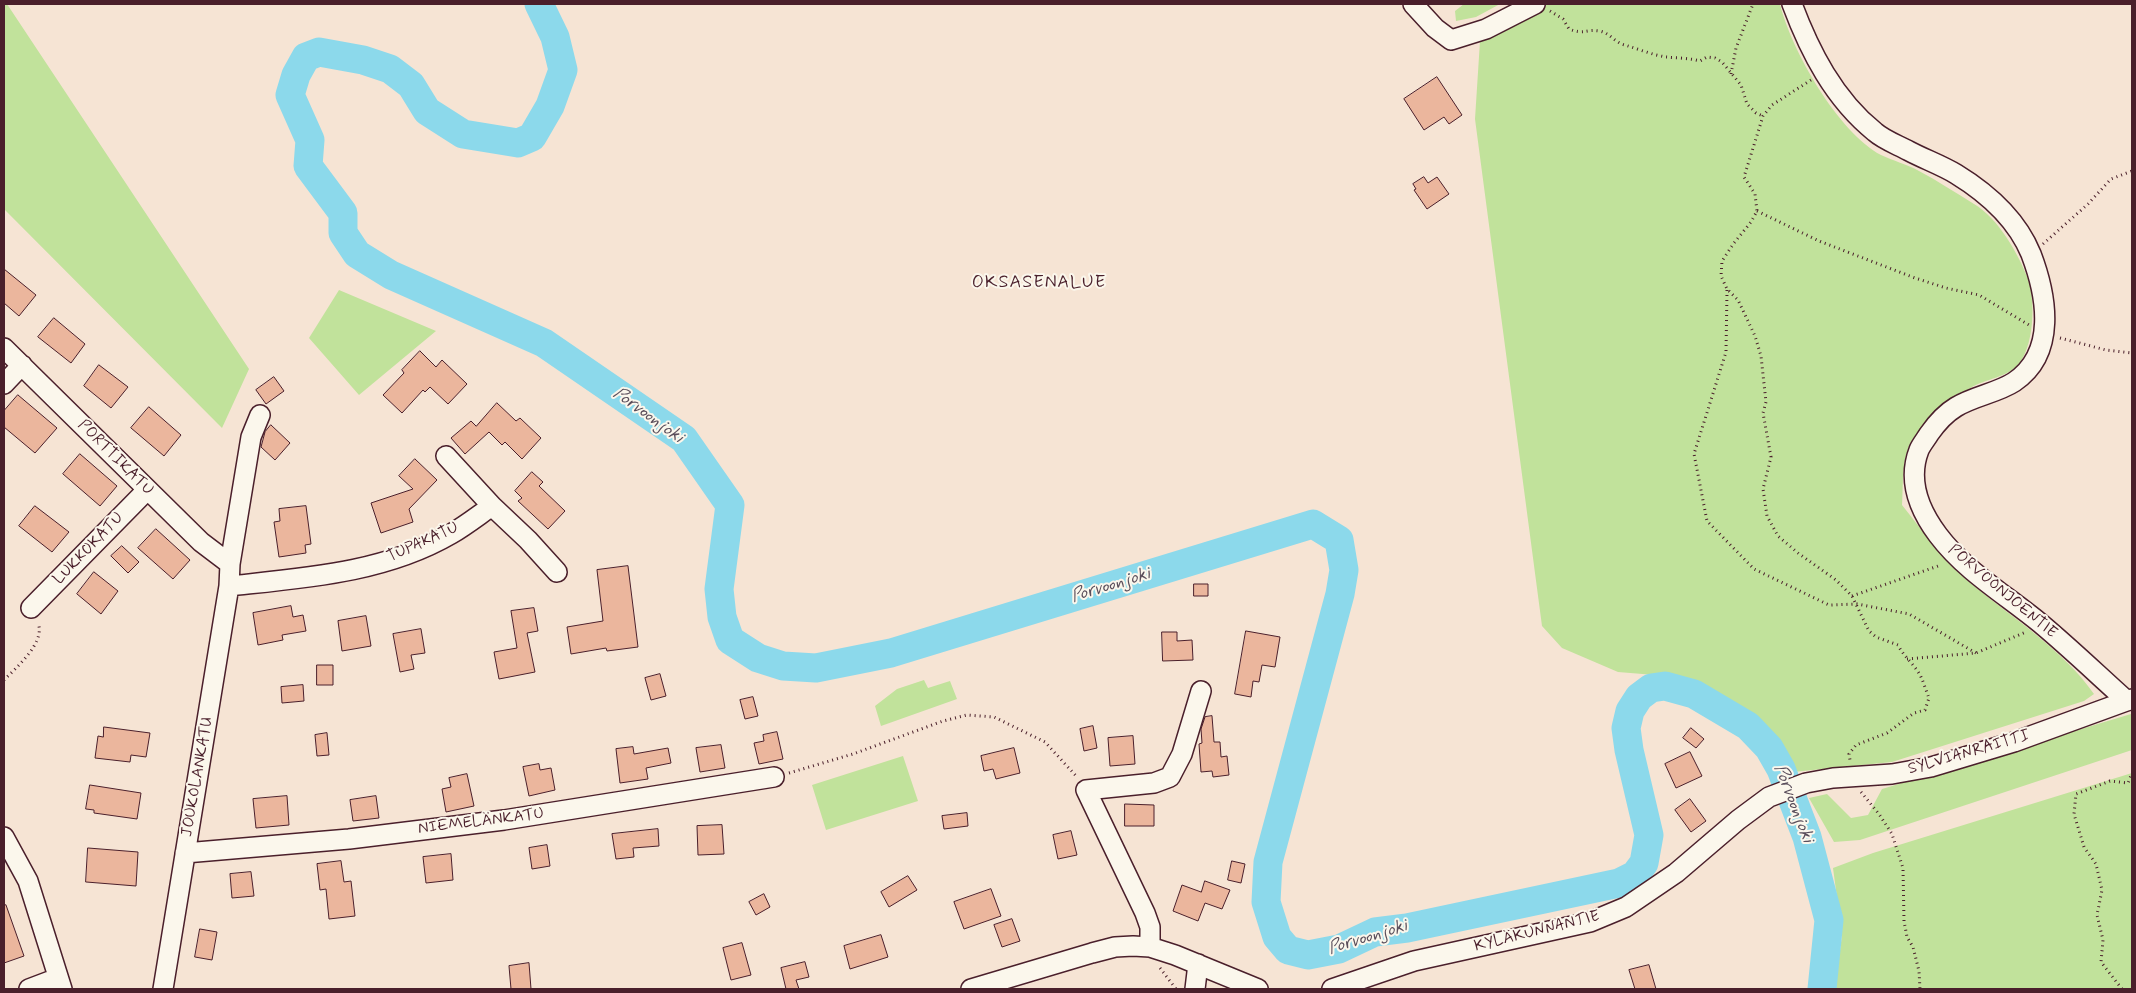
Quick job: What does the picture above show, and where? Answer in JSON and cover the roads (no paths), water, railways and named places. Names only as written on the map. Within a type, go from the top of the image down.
[{"type":"street","points":[[1413,4],[1435,28],[1451,40],[1486,29],[1542,7]]},
{"type":"street","name":"PORVOONJOENTIE","points":[[1792,4],[1804,37],[1821,68],[1853,112],[1876,134],[1956,174],[1991,200],[2013,222],[2030,254],[2044,304],[2045,334],[2038,355],[2028,369],[2013,383],[1955,407],[1935,426],[1919,450],[1914,479],[1918,503],[1938,535],[1959,559],[2042,625],[2129,700]]},
{"type":"street","name":"PORTTIKATU","points":[[4,348],[201,542],[230,564]]},
{"type":"street","points":[[4,384],[22,366]]},
{"type":"street","name":"JOUKOLANKATU","points":[[163,989],[229,586],[230,564],[251,437],[260,415]]},
{"type":"street","points":[[446,456],[557,572]]},
{"type":"street","name":"LUKKOKATU","points":[[31,608],[147,490]]},
{"type":"street","name":"TUPAKATU","points":[[229,586],[325,576],[401,556],[451,535],[492,506]]},
{"type":"street","points":[[1150,947],[1150,927],[1145,913],[1086,790],[1154,783],[1170,777],[1182,754],[1201,691]]},
{"type":"street","name":"SYLVIANRAITTI","points":[[1806,782],[1892,774],[1931,767],[2014,742],[2129,700]]},
{"type":"street","name":"NIEMELÄNKATU","points":[[185,853],[350,838],[504,820],[774,777]]},
{"type":"street","name":"KYLÄKUNNANTIE","points":[[1332,989],[1414,961],[1590,922],[1626,907],[1676,873],[1738,820],[1769,798],[1806,782]]},
{"type":"street","points":[[4,837],[28,881],[60,984],[29,989]]},
{"type":"street","points":[[971,989],[1092,952],[1115,947],[1150,947],[1198,964],[1258,989]]},
{"type":"street","points":[[1195,989],[1198,964]]},
{"type":"waterway","name":"Porvoonjoki","points":[[539,4],[555,37],[563,70],[550,106],[532,137],[518,143],[463,134],[427,111],[411,85],[390,69],[363,60],[319,52],[306,57],[296,75],[290,95],[310,140],[308,166],[343,213],[343,233],[357,254],[391,275],[544,343],[684,439],[730,505],[719,589],[722,617],[730,640],[758,658],[783,666],[816,668],[891,653],[1313,524],[1339,540],[1344,570],[1340,594],[1268,862],[1266,902],[1277,937],[1288,950],[1308,955],[1339,949],[1375,932],[1407,928],[1619,883],[1635,875],[1644,863],[1649,835],[1629,750],[1626,728],[1630,711],[1639,697],[1651,688],[1665,686],[1694,694],[1748,726],[1769,748],[1781,769],[1807,837],[1829,920],[1822,989]]},
{"type":"district","name":"OKSASENALUE","points":[[1039,283]]}]
